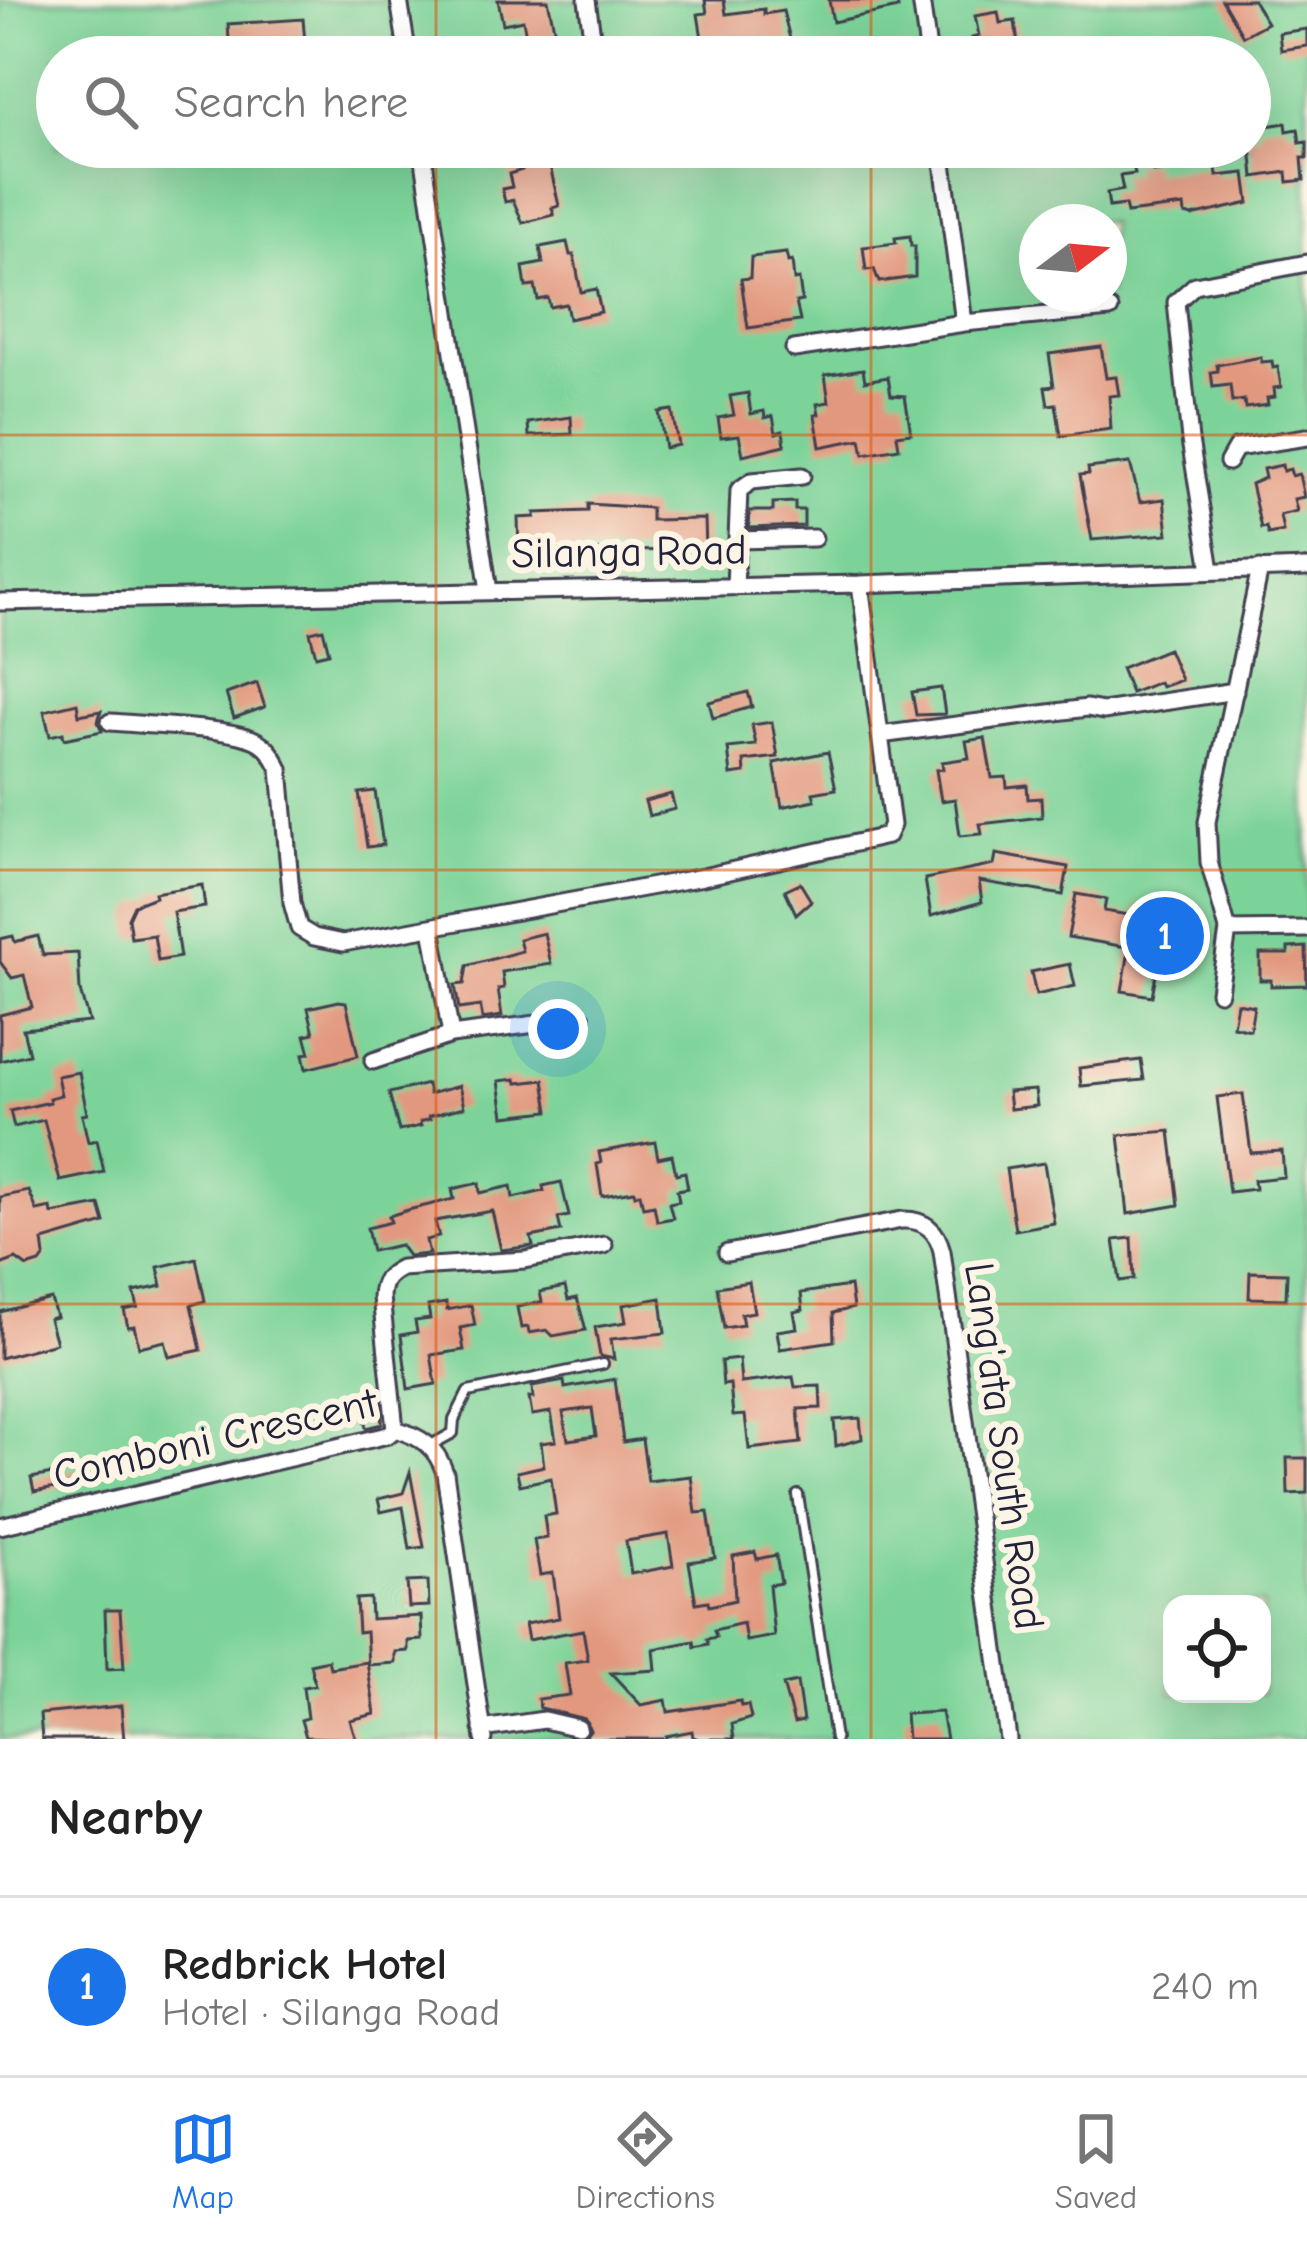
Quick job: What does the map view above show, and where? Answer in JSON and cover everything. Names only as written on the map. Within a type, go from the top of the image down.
[{"type":"street","points":[[399,0],[405,36]]},
{"type":"street","points":[[587,0],[592,36]]},
{"type":"street","points":[[921,0],[926,36]]},
{"type":"street","points":[[425,168],[489,591]]},
{"type":"street","points":[[944,168],[964,322]]},
{"type":"street","points":[[1211,570],[1175,302],[1195,285],[1307,263]]},
{"type":"street","points":[[794,349],[964,322],[1076,312]]},
{"type":"street","points":[[1228,462],[1236,448],[1307,437]]},
{"type":"street","points":[[735,586],[742,485],[802,476]]},
{"type":"street","points":[[737,540],[814,538]]},
{"type":"street","name":"Silanga Road","points":[[0,602],[860,584],[1307,568]]},
{"type":"street","points":[[1220,992],[1228,930],[1207,841],[1260,569]]},
{"type":"street","points":[[110,722],[196,729],[255,740],[272,754],[280,769],[292,903],[299,928],[314,938],[343,943],[432,928],[887,836],[892,825],[860,584]]},
{"type":"street","points":[[880,735],[1087,708],[1103,711],[1234,691]]},
{"type":"street","points":[[432,928],[451,1034]]},
{"type":"street","points":[[1228,930],[1307,929]]},
{"type":"street","points":[[373,1061],[451,1034],[582,1018]]},
{"type":"street","name":"Lang'ata South Road","points":[[727,1252],[902,1220],[922,1222],[936,1234],[1007,1739]]},
{"type":"street","points":[[395,1430],[381,1297],[391,1273],[401,1268],[525,1260],[604,1245]]},
{"type":"street","name":"Comboni Crescent","points":[[0,1526],[395,1430],[430,1445],[445,1473],[483,1734]]},
{"type":"street","points":[[483,1734],[544,1720],[578,1728]]},
{"type":"lane","points":[[430,1445],[453,1433],[468,1392],[603,1364]]},
{"type":"lane","points":[[798,1495],[836,1739]]},
{"type":"green space","points":[[0,0],[1307,0],[1307,1739],[0,1739]]},
{"type":"building","points":[[498,0],[548,0],[556,36],[526,36],[523,20],[503,24]]},
{"type":"building","points":[[705,0],[724,0],[726,14],[783,11],[789,36],[702,36],[698,14],[707,13]]},
{"type":"building","points":[[829,0],[897,0],[898,8],[833,22]]},
{"type":"building","points":[[1222,0],[1253,0],[1267,23],[1243,36]]},
{"type":"building","points":[[998,12],[1000,23],[1015,21],[1017,36],[979,36],[975,16]]},
{"type":"building","points":[[303,19],[304,36],[229,36],[228,24]]},
{"type":"building","points":[[1307,29],[1307,46],[1281,50],[1279,33]]},
{"type":"building","points":[[1286,123],[1287,131],[1298,129],[1300,143],[1307,142],[1307,158],[1302,158],[1304,180],[1288,182],[1287,172],[1254,177],[1253,168],[1271,168],[1271,125]]},
{"type":"building","points":[[550,168],[559,206],[552,208],[554,215],[523,223],[513,200],[505,202],[502,189],[512,187],[509,174]]},
{"type":"building","points":[[1134,168],[1153,168],[1153,172],[1216,168],[1217,176],[1245,173],[1249,203],[1192,216],[1185,214],[1184,206],[1127,213],[1127,204],[1109,204],[1107,193],[1123,190],[1120,176],[1135,174]]},
{"type":"building","points":[[910,236],[915,246],[915,277],[879,282],[874,269],[866,270],[863,247],[896,243],[895,238]]},
{"type":"building","points":[[567,242],[581,292],[596,289],[601,312],[569,319],[566,304],[550,307],[548,298],[538,300],[535,286],[526,287],[523,267],[543,263],[540,247]]},
{"type":"building","points":[[786,253],[794,280],[799,279],[800,321],[748,328],[741,279],[750,278],[751,257]]},
{"type":"building","points":[[1101,347],[1106,378],[1116,377],[1119,395],[1109,396],[1111,429],[1061,436],[1056,404],[1048,405],[1045,387],[1054,386],[1049,354]]},
{"type":"building","points":[[1261,357],[1261,362],[1272,361],[1273,368],[1278,367],[1281,387],[1274,388],[1275,397],[1267,398],[1268,405],[1245,408],[1244,400],[1232,402],[1230,385],[1213,387],[1211,372],[1218,371],[1217,365]]},
{"type":"building","points":[[863,369],[865,381],[888,377],[891,395],[905,396],[911,433],[897,435],[899,448],[864,454],[861,439],[820,447],[815,415],[819,414],[817,404],[829,402],[825,375]]},
{"type":"building","points":[[748,393],[751,414],[764,411],[765,418],[773,416],[776,433],[783,431],[785,445],[743,455],[739,435],[721,437],[718,418],[734,415],[730,396]]},
{"type":"building","points":[[672,410],[678,445],[665,448],[659,412]]},
{"type":"building","points":[[571,417],[572,434],[529,436],[528,423]]},
{"type":"building","points":[[1130,463],[1140,502],[1164,499],[1168,534],[1092,540],[1080,475],[1089,474],[1088,468]]},
{"type":"building","points":[[1282,465],[1292,476],[1299,474],[1304,497],[1294,499],[1297,511],[1280,515],[1283,531],[1268,534],[1266,527],[1261,528],[1251,484],[1265,478],[1263,469]]},
{"type":"building","points":[[795,502],[795,510],[804,510],[804,526],[749,528],[750,511],[773,511],[773,503]]},
{"type":"building","points":[[588,504],[651,508],[651,520],[705,519],[706,550],[519,552],[518,518],[588,511]]},
{"type":"building","points":[[323,629],[329,653],[316,656],[310,632]]},
{"type":"building","points":[[1168,649],[1181,680],[1161,687],[1159,682],[1131,693],[1121,668]]},
{"type":"building","points":[[257,683],[265,707],[234,718],[226,694]]},
{"type":"building","points":[[941,688],[945,714],[916,715],[912,692]]},
{"type":"building","points":[[748,692],[752,707],[713,718],[709,702]]},
{"type":"building","points":[[77,703],[79,715],[101,711],[102,731],[64,739],[63,733],[50,736],[44,711]]},
{"type":"building","points":[[772,722],[778,757],[744,761],[745,773],[731,775],[728,748],[756,745],[752,725]]},
{"type":"building","points":[[985,738],[992,778],[1006,777],[1007,787],[1027,785],[1028,799],[1041,798],[1042,817],[980,824],[982,834],[960,836],[955,799],[941,801],[936,770],[943,769],[942,762],[969,758],[966,741]]},
{"type":"building","points":[[828,752],[836,789],[813,793],[815,800],[782,807],[774,763]]},
{"type":"building","points":[[375,791],[383,845],[367,847],[359,793]]},
{"type":"building","points":[[671,794],[675,809],[649,816],[645,801]]},
{"type":"building","points":[[996,854],[1068,867],[1063,895],[979,881],[982,902],[931,916],[925,879],[994,865]]},
{"type":"building","points":[[800,883],[811,901],[796,914],[785,890]]},
{"type":"building","points":[[202,885],[205,907],[173,912],[180,957],[158,961],[154,935],[131,938],[128,918],[134,905],[155,897],[154,893]]},
{"type":"building","points":[[1076,894],[1106,899],[1104,911],[1135,916],[1137,906],[1167,912],[1166,921],[1186,925],[1181,955],[1160,952],[1152,996],[1122,991],[1129,951],[1138,949],[1068,937]]},
{"type":"building","points":[[544,933],[551,964],[502,972],[504,988],[498,989],[502,1016],[482,1019],[480,1006],[459,1009],[455,985],[464,984],[467,966],[522,951],[519,939]]},
{"type":"building","points":[[13,936],[15,942],[38,936],[43,955],[78,953],[80,991],[89,1022],[23,1029],[29,1054],[0,1061],[0,1015],[32,1007],[24,975],[12,978],[0,962],[0,939]]},
{"type":"building","points":[[1306,947],[1307,985],[1271,986],[1271,980],[1260,980],[1260,954],[1288,954],[1288,948]]},
{"type":"building","points":[[1070,964],[1075,986],[1036,995],[1031,972]]},
{"type":"building","points":[[346,1002],[358,1056],[306,1069],[303,1054],[310,1053],[305,1035],[314,1033],[308,1008]]},
{"type":"building","points":[[1237,1003],[1254,1006],[1250,1030],[1233,1026]]},
{"type":"building","points":[[1141,1060],[1144,1080],[1081,1086],[1079,1068]]},
{"type":"building","points":[[79,1072],[88,1142],[97,1140],[104,1172],[60,1181],[44,1120],[14,1127],[10,1111],[50,1102],[49,1098],[61,1095],[57,1076]]},
{"type":"building","points":[[516,1079],[517,1083],[544,1080],[549,1111],[504,1116],[499,1081]]},
{"type":"building","points":[[427,1084],[429,1094],[459,1086],[464,1107],[429,1116],[421,1126],[399,1131],[389,1093]]},
{"type":"building","points":[[1035,1090],[1037,1106],[1010,1109],[1008,1092]]},
{"type":"building","points":[[1243,1094],[1251,1153],[1282,1151],[1284,1177],[1254,1180],[1255,1189],[1229,1192],[1217,1097]]},
{"type":"building","points":[[1170,1131],[1179,1205],[1128,1214],[1119,1135]]},
{"type":"building","points":[[655,1142],[658,1158],[672,1155],[676,1174],[685,1172],[688,1188],[677,1190],[679,1201],[669,1203],[673,1218],[657,1221],[654,1205],[643,1207],[640,1193],[602,1196],[597,1164],[601,1163],[599,1152]]},
{"type":"building","points":[[1044,1163],[1054,1223],[1015,1230],[1006,1169]]},
{"type":"building","points":[[561,1182],[569,1216],[558,1218],[561,1231],[531,1237],[533,1246],[501,1250],[492,1211],[435,1221],[439,1237],[426,1240],[429,1254],[408,1256],[400,1245],[372,1251],[367,1228],[391,1222],[389,1216],[454,1199],[452,1189],[479,1183],[480,1193],[511,1186],[513,1198]]},
{"type":"building","points":[[29,1191],[37,1211],[51,1208],[52,1214],[100,1205],[105,1223],[43,1241],[45,1256],[40,1263],[27,1267],[16,1259],[0,1265],[0,1197]]},
{"type":"building","points":[[1132,1238],[1134,1279],[1120,1281],[1114,1240]]},
{"type":"building","points":[[196,1258],[205,1301],[191,1305],[201,1350],[169,1357],[165,1341],[139,1347],[124,1310],[138,1307],[134,1292],[162,1286],[158,1267]]},
{"type":"building","points":[[1250,1272],[1287,1273],[1286,1299],[1249,1298]]},
{"type":"building","points":[[749,1282],[754,1312],[741,1314],[743,1325],[724,1328],[717,1287]]},
{"type":"building","points":[[850,1286],[853,1308],[833,1313],[834,1341],[780,1349],[777,1331],[797,1328],[794,1312],[803,1310],[801,1293]]},
{"type":"building","points":[[565,1287],[568,1300],[577,1298],[586,1330],[553,1336],[547,1330],[529,1333],[528,1327],[521,1328],[517,1307],[542,1302],[540,1292]]},
{"type":"building","points":[[661,1298],[665,1333],[611,1339],[614,1359],[600,1356],[595,1327],[626,1322],[623,1305]]},
{"type":"building","points":[[51,1299],[56,1317],[49,1319],[56,1343],[0,1358],[0,1312]]},
{"type":"building","points":[[446,1303],[447,1310],[471,1305],[475,1325],[460,1328],[464,1350],[431,1355],[436,1384],[408,1389],[401,1335],[417,1332],[415,1321],[430,1319],[428,1306]]},
{"type":"building","points":[[739,1359],[741,1383],[793,1377],[795,1387],[820,1386],[821,1408],[798,1409],[801,1443],[749,1449],[745,1415],[733,1416],[730,1384],[723,1385],[721,1361]]},
{"type":"building","points":[[615,1379],[623,1442],[642,1439],[648,1481],[691,1476],[696,1513],[708,1512],[715,1558],[689,1562],[696,1603],[708,1601],[709,1606],[735,1600],[733,1556],[776,1555],[781,1583],[769,1585],[774,1636],[746,1641],[743,1623],[714,1630],[716,1637],[707,1639],[708,1644],[695,1647],[694,1641],[654,1649],[656,1670],[611,1673],[641,1705],[666,1700],[668,1712],[740,1701],[741,1706],[748,1705],[751,1718],[732,1724],[734,1739],[699,1739],[692,1731],[666,1739],[583,1739],[590,1730],[585,1719],[540,1708],[538,1699],[570,1695],[565,1663],[588,1660],[583,1630],[528,1640],[525,1624],[559,1618],[553,1573],[540,1575],[534,1540],[547,1538],[544,1516],[556,1514],[551,1478],[520,1485],[517,1472],[544,1466],[541,1443],[556,1441],[551,1412],[532,1415],[529,1398],[533,1398],[532,1387],[564,1381],[565,1388]],"holes":[[[592,1408],[596,1436],[568,1440],[563,1412]],[[668,1534],[673,1566],[631,1574],[626,1541]]]},
{"type":"building","points":[[379,1395],[382,1424],[366,1428],[360,1398]]},
{"type":"building","points":[[860,1418],[862,1439],[836,1446],[834,1420]]},
{"type":"building","points":[[1287,1458],[1307,1458],[1307,1493],[1288,1494]]},
{"type":"building","points":[[79,1469],[82,1483],[34,1492],[31,1478]]},
{"type":"building","points":[[410,1472],[424,1547],[410,1549],[403,1507],[381,1512],[378,1499],[403,1493]]},
{"type":"building","points":[[428,1581],[429,1606],[409,1607],[407,1582]]},
{"type":"building","points":[[370,1598],[371,1619],[421,1616],[422,1640],[408,1641],[408,1651],[395,1652],[395,1663],[368,1665],[366,1632],[358,1633],[356,1599]]},
{"type":"building","points":[[105,1610],[120,1610],[124,1668],[107,1669]]},
{"type":"building","points":[[328,1660],[330,1668],[367,1662],[375,1714],[350,1720],[356,1739],[306,1737],[301,1720],[307,1718],[303,1687],[315,1685],[310,1664]]},
{"type":"building","points":[[797,1682],[803,1721],[794,1723],[783,1685]]},
{"type":"building","points":[[121,1706],[124,1739],[42,1739],[40,1714]]},
{"type":"building","points":[[941,1712],[946,1739],[907,1739],[905,1714]]},
{"type":"place","name":"Redbrick Hotel","points":[[1165,936]]}]
